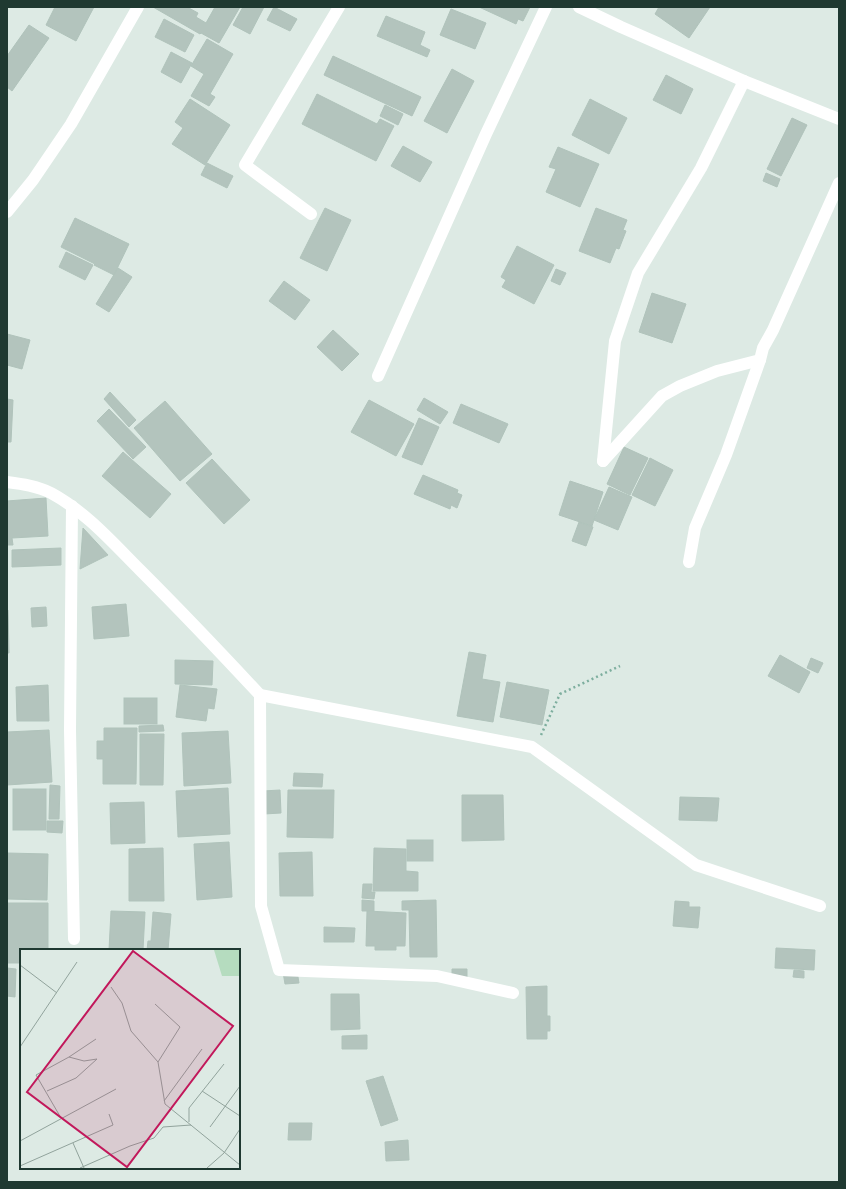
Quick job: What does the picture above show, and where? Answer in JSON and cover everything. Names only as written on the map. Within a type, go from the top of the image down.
[{"type":"street","points":[[7,212],[34,180],[71,124],[138,7]]},
{"type":"street","points":[[311,214],[246,165],[339,7]]},
{"type":"street","points":[[378,376],[486,134],[546,7]]},
{"type":"street","points":[[578,7],[744,81],[839,119]]},
{"type":"street","points":[[744,81],[701,168],[638,273],[615,341],[603,460],[662,396],[680,386],[717,371],[760,360]]},
{"type":"street","points":[[689,562],[695,528],[726,455],[760,360],[762,348],[790,294],[839,183]]},
{"type":"street","points":[[7,482],[26,485],[49,492],[72,506],[110,540],[260,694],[532,747],[696,865],[820,906]]},
{"type":"street","points":[[72,506],[70,730],[74,939]]},
{"type":"street","points":[[260,694],[261,906],[279,970],[438,976],[513,993]]},
{"type":"path","points":[[541,754],[541,734],[560,694],[620,666]]},
{"type":"building","points":[[55,7],[94,7],[76,41],[46,25]]},
{"type":"building","points":[[153,7],[187,7],[198,13],[196,17],[206,23],[215,7],[240,7],[219,43]]},
{"type":"building","points":[[243,7],[264,7],[250,34],[233,25]]},
{"type":"building","points":[[274,7],[297,19],[290,31],[267,20]]},
{"type":"building","points":[[479,7],[530,7],[523,21],[518,19],[516,24]]},
{"type":"building","points":[[659,7],[710,7],[689,38],[655,14]]},
{"type":"building","points":[[451,9],[486,23],[475,49],[440,35]]},
{"type":"building","points":[[386,16],[425,32],[420,45],[430,50],[427,57],[377,36]]},
{"type":"building","points":[[164,19],[194,35],[185,52],[155,37]]},
{"type":"building","points":[[29,25],[49,38],[12,91],[7,87],[7,56]]},
{"type":"building","points":[[207,39],[233,54],[210,94],[215,97],[209,106],[191,96],[204,74],[191,66]]},
{"type":"building","points":[[171,52],[192,63],[181,83],[161,72]]},
{"type":"building","points":[[333,56],[421,97],[412,116],[324,75]]},
{"type":"building","points":[[452,69],[474,81],[447,133],[424,121]]},
{"type":"building","points":[[666,75],[693,89],[681,114],[653,100]]},
{"type":"building","points":[[317,94],[377,124],[380,119],[394,126],[376,161],[302,124]]},
{"type":"building","points":[[190,99],[230,125],[205,165],[172,144],[183,128],[175,122]]},
{"type":"building","points":[[590,99],[627,118],[609,154],[572,135]]},
{"type":"building","points":[[385,105],[403,114],[398,125],[380,116]]},
{"type":"building","points":[[792,118],[807,125],[781,176],[767,169]]},
{"type":"building","points":[[403,146],[432,162],[420,182],[391,166]]},
{"type":"building","points":[[558,147],[599,164],[580,207],[546,192],[556,169],[549,167]]},
{"type":"building","points":[[207,163],[233,176],[227,188],[201,175]]},
{"type":"building","points":[[766,173],[780,179],[777,187],[763,181]]},
{"type":"building","points":[[325,208],[351,220],[327,271],[300,258]]},
{"type":"building","points":[[596,208],[627,220],[623,230],[626,231],[619,249],[616,248],[610,263],[579,251]]},
{"type":"building","points":[[75,218],[129,244],[114,275],[61,247]]},
{"type":"building","points":[[517,246],[554,265],[534,304],[502,287],[506,280],[501,277]]},
{"type":"building","points":[[66,252],[93,265],[85,280],[59,267]]},
{"type":"building","points":[[118,268],[132,277],[109,312],[96,304]]},
{"type":"building","points":[[556,269],[566,273],[560,285],[551,281]]},
{"type":"building","points":[[284,281],[310,300],[295,320],[269,301]]},
{"type":"building","points":[[652,293],[686,304],[672,343],[639,332]]},
{"type":"building","points":[[333,330],[359,354],[342,371],[317,347]]},
{"type":"building","points":[[7,334],[30,340],[22,369],[7,365]]},
{"type":"building","points":[[110,392],[136,420],[129,427],[104,399]]},
{"type":"building","points":[[424,398],[448,412],[440,424],[417,410]]},
{"type":"building","points":[[7,399],[13,400],[11,442],[7,442]]},
{"type":"building","points":[[369,400],[414,424],[396,456],[351,432]]},
{"type":"building","points":[[165,401],[212,454],[180,481],[134,428]]},
{"type":"building","points":[[461,404],[508,424],[499,443],[453,423]]},
{"type":"building","points":[[109,409],[146,447],[133,459],[97,421]]},
{"type":"building","points":[[419,418],[439,427],[422,465],[402,457]]},
{"type":"building","points":[[624,447],[648,458],[630,495],[607,484]]},
{"type":"building","points":[[123,452],[171,494],[150,518],[102,476]]},
{"type":"building","points":[[650,458],[673,470],[655,506],[632,495]]},
{"type":"building","points":[[212,459],[250,500],[224,524],[186,483]]},
{"type":"building","points":[[423,475],[458,490],[457,493],[462,495],[457,508],[451,505],[450,509],[414,494]]},
{"type":"building","points":[[570,481],[603,492],[592,526],[559,515]]},
{"type":"building","points":[[609,487],[632,497],[618,530],[594,520]]},
{"type":"building","points":[[46,498],[48,536],[12,538],[13,545],[7,545],[7,501]]},
{"type":"building","points":[[579,522],[593,527],[586,546],[572,541]]},
{"type":"building","points":[[83,528],[108,555],[80,569]]},
{"type":"building","points":[[61,548],[61,565],[12,567],[12,550]]},
{"type":"building","points":[[126,604],[129,636],[94,639],[92,607]]},
{"type":"building","points":[[46,607],[47,626],[32,627],[31,608]]},
{"type":"building","points":[[8,610],[9,653],[7,653]]},
{"type":"building","points":[[469,652],[486,655],[482,679],[500,682],[493,722],[457,716]]},
{"type":"building","points":[[780,655],[810,672],[799,693],[768,676]]},
{"type":"building","points":[[811,658],[823,663],[818,673],[807,668]]},
{"type":"building","points":[[175,660],[213,661],[212,685],[175,684]]},
{"type":"building","points":[[507,682],[549,690],[542,725],[500,717]]},
{"type":"building","points":[[48,685],[49,721],[17,721],[16,687]]},
{"type":"building","points":[[180,685],[217,689],[214,709],[208,708],[206,721],[176,717]]},
{"type":"building","points":[[124,698],[157,698],[157,724],[124,724]]},
{"type":"building","points":[[163,725],[164,731],[139,732],[139,726]]},
{"type":"building","points":[[104,728],[137,728],[136,784],[103,784],[103,759],[97,759],[97,741],[104,741]]},
{"type":"building","points":[[49,730],[52,782],[7,785],[7,732]]},
{"type":"building","points":[[228,731],[231,783],[184,786],[182,733]]},
{"type":"building","points":[[140,734],[164,734],[163,785],[140,785]]},
{"type":"building","points":[[294,773],[323,774],[322,787],[293,786]]},
{"type":"building","points":[[50,785],[60,786],[59,819],[49,819]]},
{"type":"building","points":[[228,788],[230,834],[178,837],[176,791]]},
{"type":"building","points":[[13,789],[46,789],[46,830],[13,830]]},
{"type":"building","points":[[280,790],[281,813],[264,814],[263,791]]},
{"type":"building","points":[[288,790],[334,790],[333,838],[287,837]]},
{"type":"building","points":[[462,795],[503,795],[504,840],[462,841]]},
{"type":"building","points":[[680,797],[719,798],[717,821],[679,820]]},
{"type":"building","points":[[144,802],[145,843],[111,844],[110,803]]},
{"type":"building","points":[[47,821],[63,821],[62,833],[47,832]]},
{"type":"building","points":[[407,840],[433,840],[433,861],[407,861]]},
{"type":"building","points":[[229,842],[232,897],[197,900],[194,844]]},
{"type":"building","points":[[163,848],[164,901],[129,901],[129,849]]},
{"type":"building","points":[[374,848],[406,849],[406,871],[418,872],[418,891],[373,891]]},
{"type":"building","points":[[312,852],[313,896],[280,896],[279,853]]},
{"type":"building","points":[[7,853],[48,854],[47,900],[7,899]]},
{"type":"building","points":[[363,884],[372,884],[371,892],[375,892],[374,899],[362,898]]},
{"type":"building","points":[[362,900],[374,901],[374,911],[362,911]]},
{"type":"building","points":[[436,900],[437,957],[410,957],[409,910],[402,910],[402,901]]},
{"type":"building","points":[[675,901],[689,902],[689,907],[700,907],[698,928],[673,926]]},
{"type":"building","points":[[7,903],[48,903],[48,949],[20,949],[20,963],[7,963]]},
{"type":"building","points":[[111,911],[145,912],[143,949],[109,949]]},
{"type":"building","points":[[367,911],[406,913],[405,946],[396,946],[396,950],[375,950],[375,946],[366,946]]},
{"type":"building","points":[[153,912],[171,914],[168,949],[147,949],[148,941],[151,941]]},
{"type":"building","points":[[324,927],[355,928],[354,942],[324,942]]},
{"type":"building","points":[[776,948],[815,950],[814,970],[775,968]]},
{"type":"building","points":[[7,968],[16,969],[15,997],[7,996]]},
{"type":"building","points":[[452,969],[467,969],[467,983],[452,982]]},
{"type":"building","points":[[794,970],[804,971],[804,978],[793,977]]},
{"type":"building","points":[[297,971],[299,983],[285,984],[283,972]]},
{"type":"building","points":[[547,986],[547,1016],[550,1016],[550,1031],[547,1031],[547,1039],[527,1039],[526,987]]},
{"type":"building","points":[[331,994],[359,994],[360,1029],[331,1030]]},
{"type":"building","points":[[367,1035],[367,1049],[342,1049],[342,1036]]},
{"type":"building","points":[[383,1076],[398,1120],[381,1126],[366,1081]]},
{"type":"building","points":[[289,1123],[312,1123],[311,1140],[288,1140]]},
{"type":"building","points":[[408,1140],[409,1160],[386,1161],[385,1142]]}]
